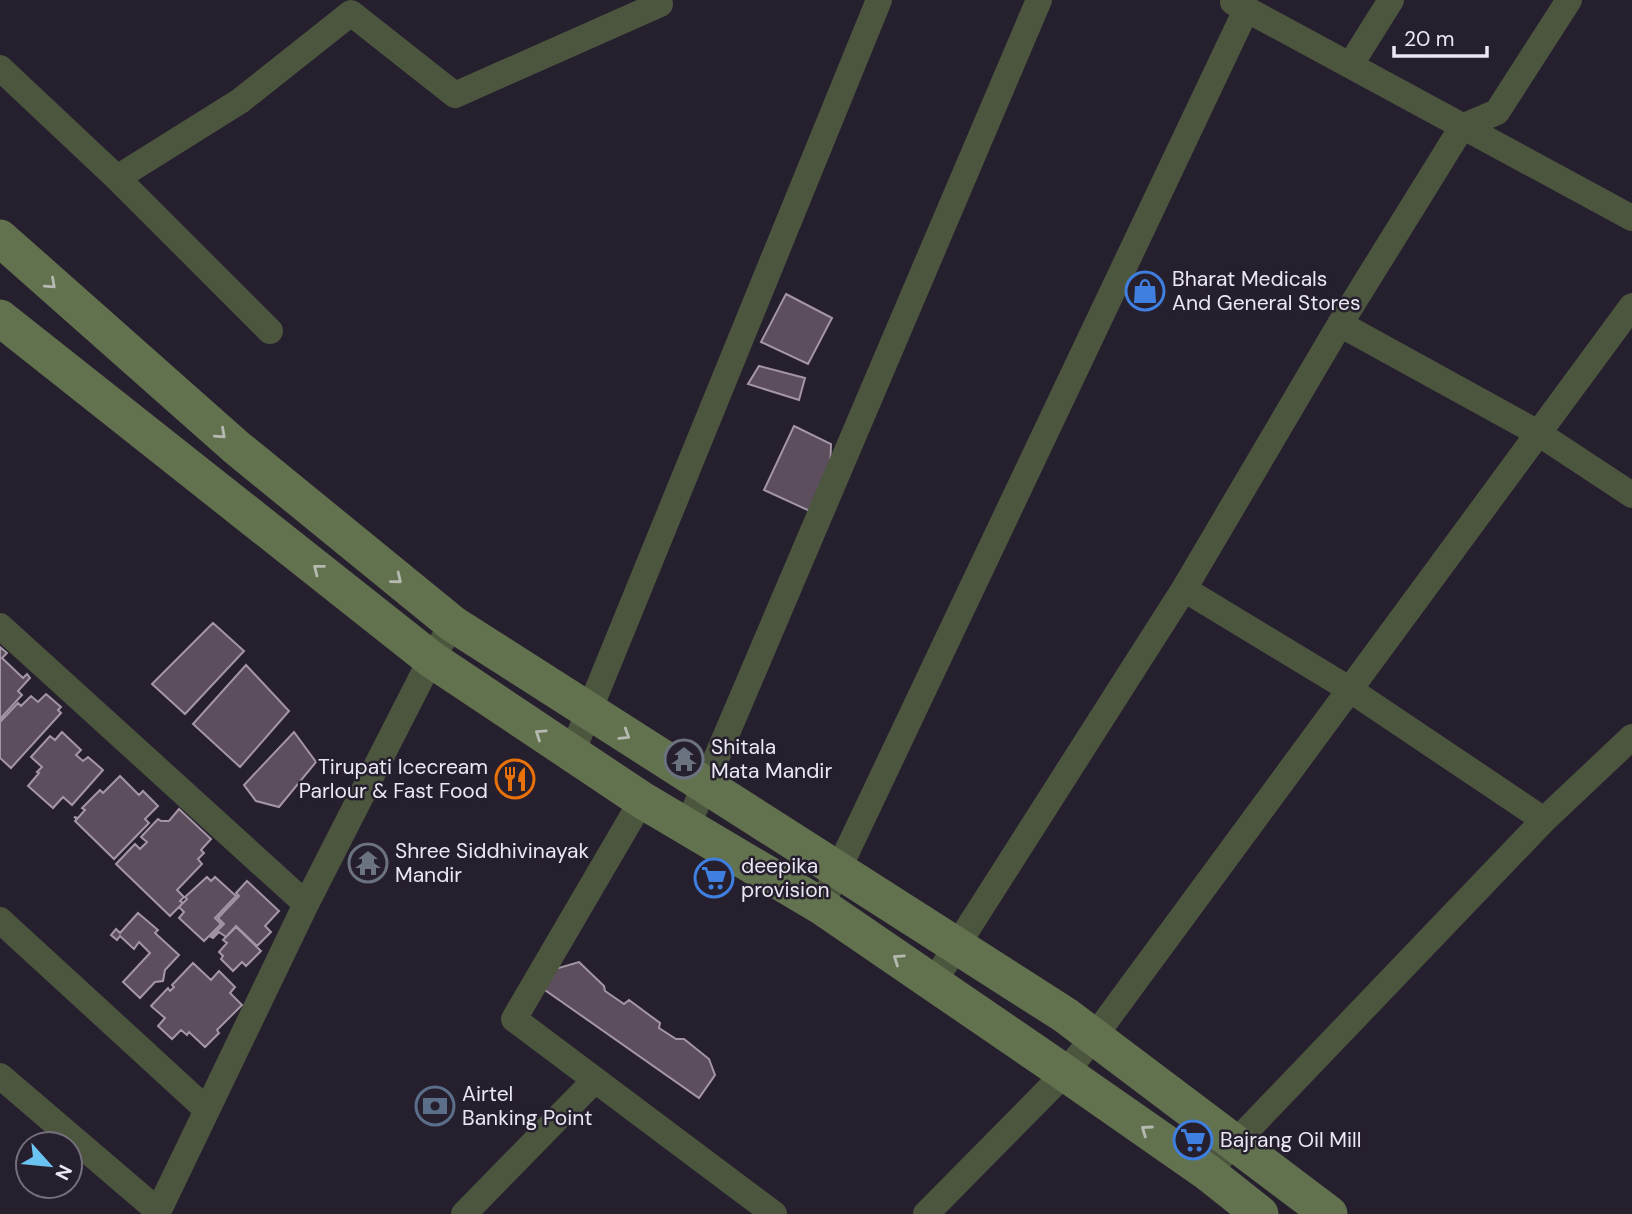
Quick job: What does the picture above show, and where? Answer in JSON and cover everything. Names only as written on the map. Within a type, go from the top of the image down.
[{"type":"street","points":[[571,755],[878,0]]},
{"type":"street","points":[[687,827],[1039,0]]},
{"type":"street","points":[[1351,64],[1391,0]]},
{"type":"street","points":[[933,983],[1184,589],[1340,324],[1462,127],[1497,112],[1569,0]]},
{"type":"street","points":[[821,906],[840,872],[1240,3],[1462,127],[1628,206]]},
{"type":"street","points":[[117,178],[240,101],[351,13],[455,95],[660,4]]},
{"type":"street","points":[[0,68],[117,178],[270,331]]},
{"type":"street","points":[[0,238],[236,447],[453,624],[1065,1015],[1329,1214]]},
{"type":"street","points":[[926,1214],[1065,1073],[1094,1037],[1632,306]]},
{"type":"street","points":[[0,318],[431,659],[642,800],[821,906],[1207,1172],[1260,1214]]},
{"type":"street","points":[[1340,324],[1538,433],[1632,495]]},
{"type":"street","points":[[1184,589],[1349,690],[1544,820]]},
{"type":"street","points":[[0,1076],[158,1213],[306,904],[431,659],[453,624]]},
{"type":"street","points":[[0,626],[306,904]]},
{"type":"street","points":[[1207,1172],[1544,820],[1632,737]]},
{"type":"street","points":[[642,800],[514,1019],[774,1214]]},
{"type":"street","points":[[0,920],[207,1110]]},
{"type":"street","points":[[464,1214],[595,1080]]},
{"type":"building","points":[[786,294],[832,318],[808,364],[761,342]]},
{"type":"building","points":[[759,366],[805,378],[799,400],[748,384]]},
{"type":"building","points":[[794,426],[831,444],[830,473],[812,512],[764,490]]},
{"type":"building","points":[[213,623],[244,651],[185,714],[152,684]]},
{"type":"building","points":[[0,647],[7,653],[2,658],[23,678],[27,674],[30,678],[18,691],[22,695],[0,719]]},
{"type":"building","points":[[246,665],[289,711],[240,767],[193,724]]},
{"type":"building","points":[[46,694],[61,707],[58,710],[61,713],[11,768],[0,758],[0,722],[18,703],[21,706],[31,696],[38,702]]},
{"type":"building","points":[[62,732],[81,750],[76,755],[83,761],[88,757],[103,770],[72,805],[63,797],[53,808],[28,786],[42,767],[31,757],[50,736],[55,740]]},
{"type":"building","points":[[294,732],[316,762],[279,807],[256,801],[244,785]]},
{"type":"building","points":[[120,776],[139,795],[143,791],[158,806],[145,819],[149,823],[114,859],[74,817],[78,818],[85,810],[82,808],[100,790],[103,793]]},
{"type":"building","points":[[179,809],[211,839],[201,850],[204,853],[198,859],[202,864],[177,890],[184,897],[180,901],[183,903],[170,916],[116,864],[135,844],[140,849],[147,842],[141,837],[158,819],[169,821]]},
{"type":"building","points":[[207,877],[211,881],[215,877],[236,896],[215,918],[221,924],[204,941],[179,918],[184,912],[179,907],[187,899],[185,897]]},
{"type":"building","points":[[247,881],[279,911],[265,926],[271,932],[257,946],[236,926],[226,937],[219,932],[211,937],[224,924],[218,918],[239,896],[236,893]]},
{"type":"building","points":[[138,913],[158,930],[155,933],[179,955],[165,970],[163,981],[155,982],[140,998],[123,982],[150,953],[139,942],[134,949],[120,936],[117,940],[111,935],[116,929],[120,933]]},
{"type":"building","points":[[236,927],[261,951],[246,966],[242,962],[233,971],[221,959],[223,956],[219,952],[227,943],[223,940]]},
{"type":"building","points":[[579,962],[604,986],[605,991],[624,1004],[629,1000],[660,1023],[659,1028],[676,1039],[684,1039],[709,1059],[715,1075],[699,1098],[542,988],[555,969]]},
{"type":"building","points":[[193,963],[211,980],[219,971],[235,987],[230,993],[242,1005],[217,1030],[219,1033],[205,1047],[189,1032],[187,1035],[181,1030],[172,1039],[158,1026],[165,1018],[151,1006],[168,988],[170,991],[174,987],[172,985]]},
{"type":"place","name":"Bharat Medicals And General Stores","points":[[1145,291]]},
{"type":"place","name":"Shitala Mata Mandir","points":[[684,759]]},
{"type":"place","name":"Tirupati Icecream Parlour & Fast Food","points":[[515,779]]},
{"type":"place","name":"Shree Siddhivinayak Mandir","points":[[368,863]]},
{"type":"place","name":"deepika provision","points":[[714,878]]},
{"type":"place","name":"Airtel Banking Point","points":[[435,1106]]},
{"type":"place","name":"Bajrang Oil Mill","points":[[1193,1140]]}]
